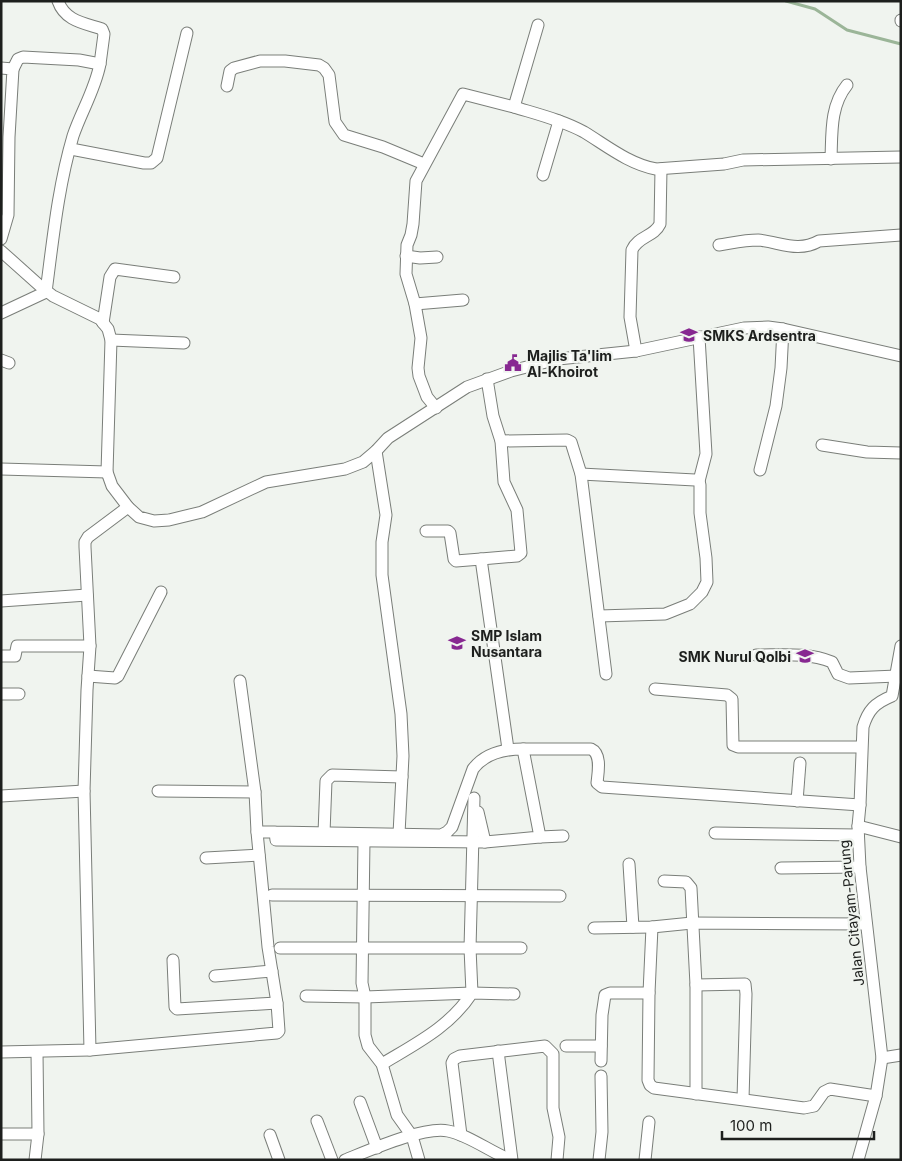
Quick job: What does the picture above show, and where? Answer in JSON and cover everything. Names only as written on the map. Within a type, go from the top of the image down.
[{"type":"street","points":[[46,292],[56,209],[74,136],[98,77],[104,34],[102,29],[76,21],[66,15],[58,1]]},
{"type":"street","points":[[514,107],[538,25]]},
{"type":"street","points":[[70,149],[144,163],[151,163],[157,158],[187,33]]},
{"type":"street","points":[[1,239],[8,215],[9,137],[13,69],[18,59],[23,57],[79,60],[100,64]]},
{"type":"street","points":[[227,86],[230,71],[234,68],[260,61],[285,61],[320,65],[329,75],[335,122],[344,135],[383,147],[424,164]]},
{"type":"street","points":[[1,68],[13,69]]},
{"type":"street","points":[[831,159],[834,112],[838,96],[847,85]]},
{"type":"street","points":[[436,408],[427,397],[419,376],[421,338],[415,304],[406,274],[406,256],[413,224],[416,181],[463,94],[559,121],[582,131],[618,154],[647,168],[661,169],[724,164],[743,160],[901,157]]},
{"type":"street","points":[[543,175],[559,121]]},
{"type":"street","points":[[636,351],[630,317],[632,250],[638,240],[652,234],[660,224],[661,169]]},
{"type":"street","points":[[719,245],[759,240],[780,245],[810,246],[819,241],[901,235]]},
{"type":"street","points":[[1,251],[46,292],[96,316],[108,329],[110,340],[107,472],[112,486],[128,507],[139,517],[154,521],[169,520],[202,512],[266,482],[345,469],[363,462],[388,438],[467,387],[510,370],[558,359],[636,351],[744,328],[758,327],[783,329],[901,356]]},
{"type":"street","points":[[406,256],[420,258],[437,257]]},
{"type":"street","points":[[104,323],[110,277],[115,269],[174,277]]},
{"type":"street","points":[[1,313],[46,292]]},
{"type":"street","points":[[415,304],[463,300]]},
{"type":"street","points":[[760,470],[776,406],[783,329]]},
{"type":"street","points":[[600,616],[665,614],[690,604],[702,592],[706,582],[706,558],[700,513],[699,482],[706,454],[699,337]]},
{"type":"street","points":[[110,340],[184,343]]},
{"type":"street","points":[[426,530],[448,531],[456,561],[517,556],[521,553],[517,510],[504,482],[501,441],[493,416],[487,379]]},
{"type":"street","points":[[501,441],[569,440],[571,442],[581,474],[606,674]]},
{"type":"street","points":[[822,445],[867,452],[901,453]]},
{"type":"street","points":[[376,451],[386,515],[382,542],[382,575],[401,714],[402,777],[399,834]]},
{"type":"street","points":[[1,469],[107,472]]},
{"type":"street","points":[[581,474],[699,482]]},
{"type":"street","points":[[90,1050],[84,791],[90,646],[85,542],[88,537],[128,507]]},
{"type":"street","points":[[481,559],[508,749]]},
{"type":"street","points":[[88,676],[115,678],[118,676],[161,592]]},
{"type":"street","points":[[1,601],[87,595]]},
{"type":"street","points":[[1,656],[16,655],[17,646],[90,646]]},
{"type":"street","name":"Jalan Citayam-Parung","points":[[858,1160],[876,1096],[882,1058],[860,868],[858,831],[863,727],[866,716],[872,706],[880,701],[896,696],[901,646]]},
{"type":"street","points":[[756,655],[798,654],[821,657],[832,662],[838,674],[849,678],[897,676]]},
{"type":"street","points":[[1,1052],[90,1050],[277,1033],[279,1031],[259,855],[256,792],[240,681]]},
{"type":"street","points":[[655,689],[727,695],[732,699],[733,745],[738,747],[862,747]]},
{"type":"street","points":[[1,694],[18,694]]},
{"type":"street","points":[[257,832],[441,834],[447,832],[452,827],[473,769],[478,762],[488,756],[508,749],[594,750],[597,753],[597,783],[602,787],[860,805]]},
{"type":"street","points":[[523,749],[540,837]]},
{"type":"street","points":[[797,801],[800,763]]},
{"type":"street","points":[[324,833],[326,781],[332,775],[402,777]]},
{"type":"street","points":[[470,778],[485,842]]},
{"type":"street","points":[[1,796],[84,791]]},
{"type":"street","points":[[158,791],[256,792]]},
{"type":"street","points":[[382,1064],[431,1034],[455,1016],[472,993],[470,948],[474,798]]},
{"type":"street","points":[[715,833],[858,831],[901,837]]},
{"type":"street","points":[[275,832],[276,840],[485,842],[563,836]]},
{"type":"street","points":[[364,841],[362,983],[365,997],[365,1035],[368,1046],[382,1064],[397,1115],[412,1136],[419,1160]]},
{"type":"street","points":[[206,858],[259,855]]},
{"type":"street","points":[[630,864],[633,927]]},
{"type":"street","points":[[781,868],[860,868]]},
{"type":"street","points":[[664,881],[686,882],[689,884],[692,892],[696,985],[696,1094]]},
{"type":"street","points":[[272,895],[560,896]]},
{"type":"street","points":[[594,928],[652,927],[692,923],[866,924]]},
{"type":"street","points":[[652,927],[649,993],[648,1080],[650,1085],[654,1088],[808,1108],[814,1106],[824,1092],[830,1089],[876,1096]]},
{"type":"street","points":[[280,948],[521,948]]},
{"type":"street","points":[[173,960],[175,1008],[277,1003]]},
{"type":"street","points":[[215,976],[272,971]]},
{"type":"street","points":[[696,985],[745,984],[743,1099]]},
{"type":"street","points":[[306,996],[365,997],[472,993],[514,994]]},
{"type":"street","points":[[601,1061],[603,1007],[607,994],[649,993]]},
{"type":"street","points":[[460,1135],[452,1063],[454,1059],[460,1056],[545,1046],[553,1054],[554,1108],[559,1136],[556,1160]]},
{"type":"street","points":[[566,1046],[601,1046]]},
{"type":"street","points":[[345,1160],[419,1132],[439,1130],[460,1135],[511,1160],[498,1051]]},
{"type":"street","points":[[35,1160],[38,1134],[38,1052]]},
{"type":"street","points":[[882,1058],[901,1055]]},
{"type":"street","points":[[599,1160],[602,1126],[601,1076]]},
{"type":"street","points":[[360,1102],[377,1148]]},
{"type":"street","points":[[317,1121],[332,1160]]},
{"type":"street","points":[[645,1160],[649,1122]]},
{"type":"street","points":[[1,1134],[38,1134]]},
{"type":"street","points":[[270,1135],[279,1160]]},
{"type":"waterway","points":[[786,1],[815,9],[847,30],[901,44]]},
{"type":"place","name":"SMKS Ardsentra","points":[[689,335]]},
{"type":"place","name":"Majlis Ta'lim Al-Khoirot","points":[[513,363]]},
{"type":"place","name":"SMP Islam Nusantara","points":[[457,643]]},
{"type":"place","name":"SMK Nurul Qolbi","points":[[805,656]]}]
